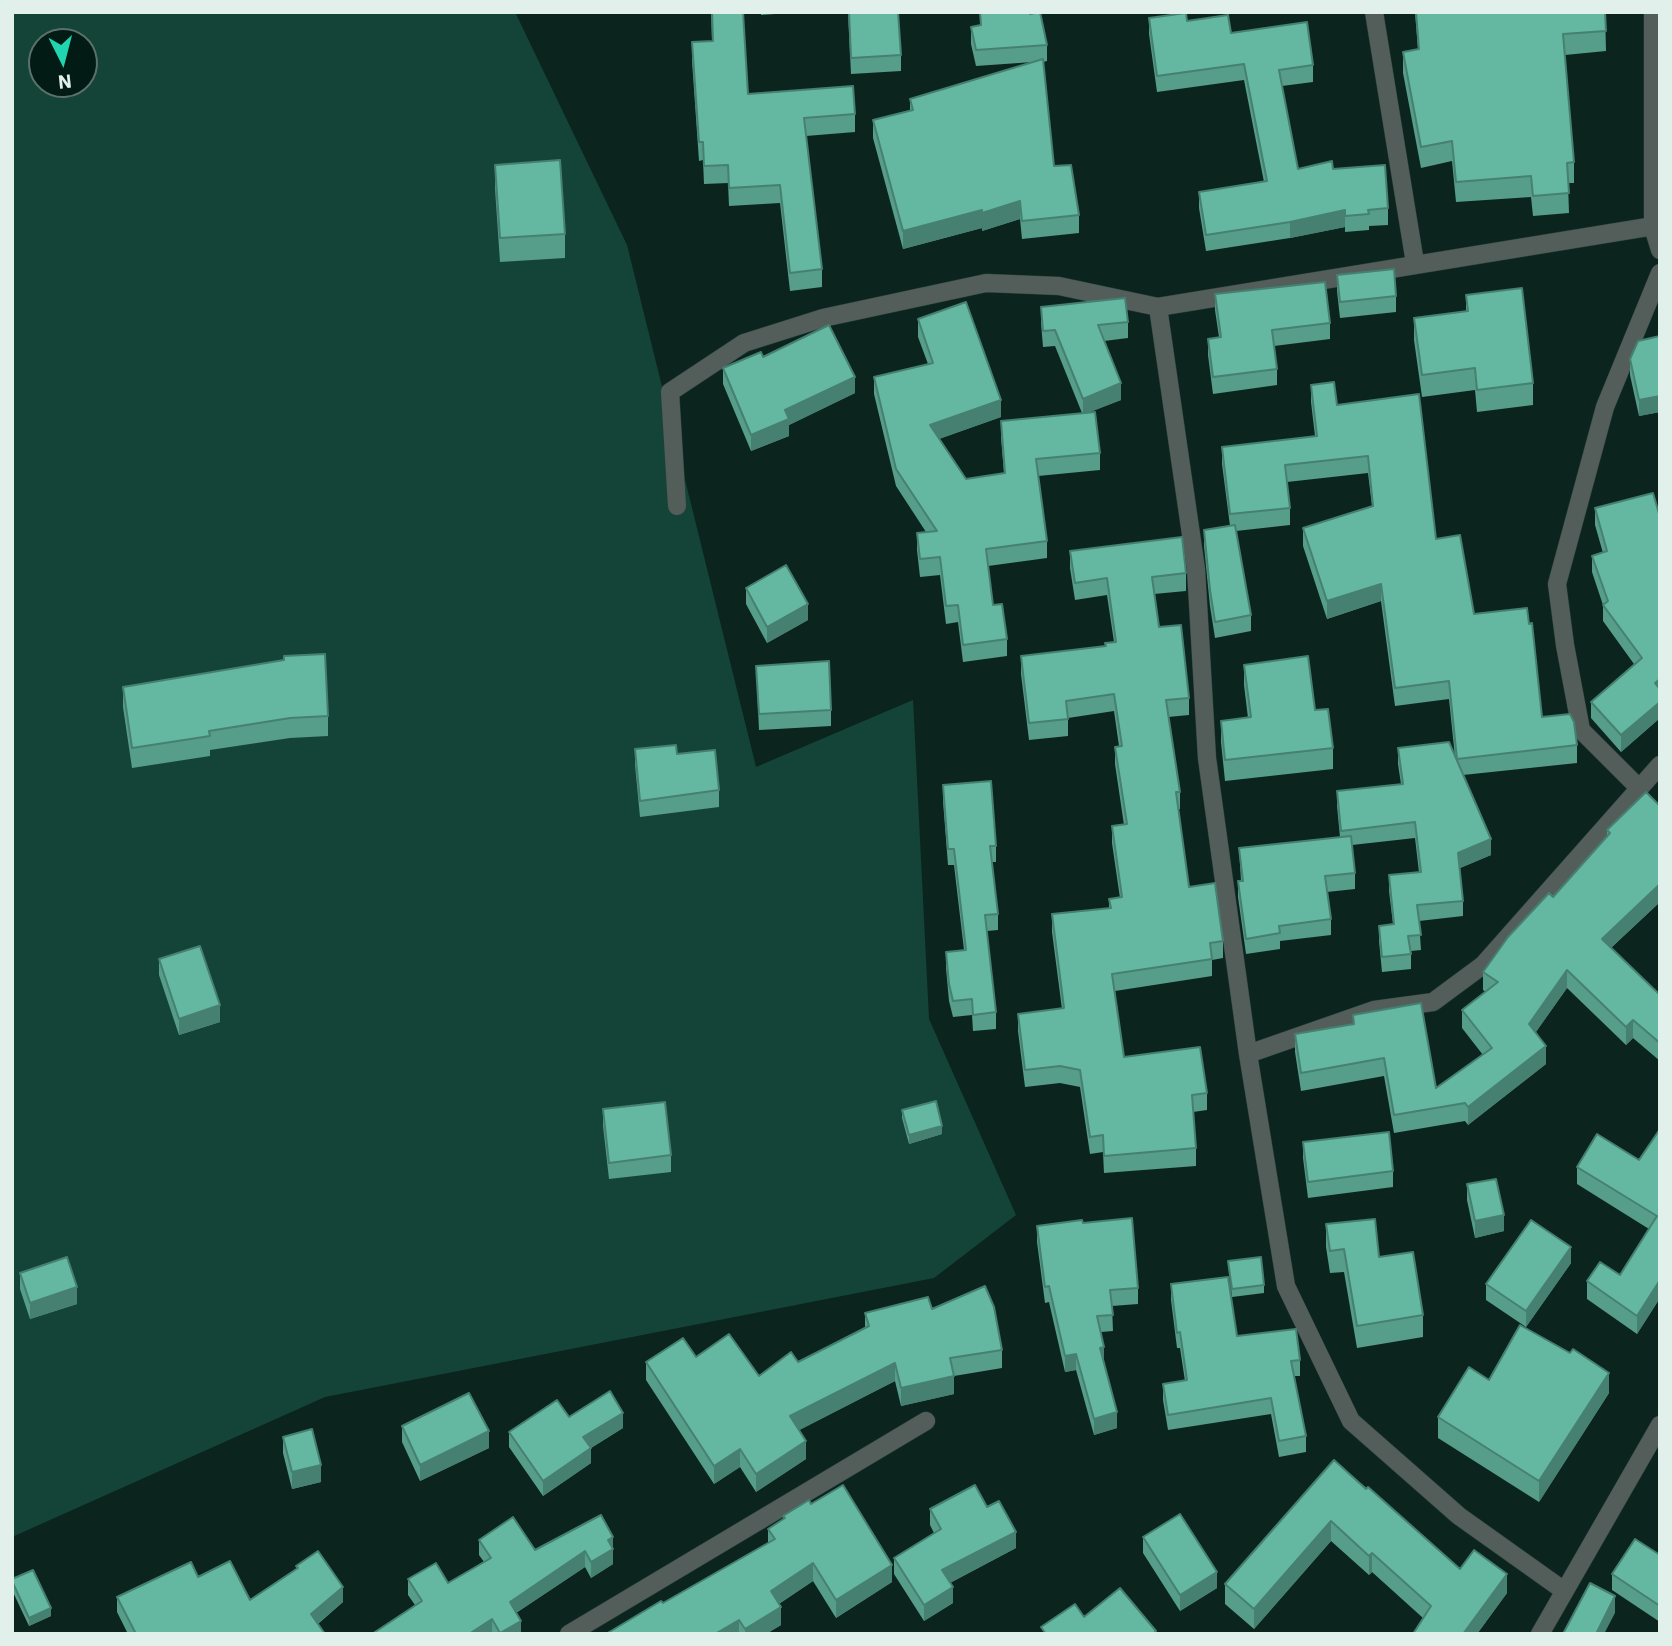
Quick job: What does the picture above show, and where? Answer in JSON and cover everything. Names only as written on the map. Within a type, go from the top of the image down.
[{"type":"street","points":[[1374,12],[1415,263]]},
{"type":"street","points":[[1653,12],[1656,226],[1660,250]]},
{"type":"street","points":[[677,506],[670,392],[744,343],[823,318],[986,283],[1059,286],[1158,307],[1415,263],[1656,226]]},
{"type":"street","points":[[1638,787],[1581,730],[1565,645],[1558,584],[1605,407],[1660,273]]},
{"type":"street","points":[[1158,307],[1196,569],[1207,758],[1248,1054],[1286,1286],[1351,1421],[1459,1517],[1563,1590]]},
{"type":"street","points":[[1248,1054],[1374,1010],[1433,1002],[1483,965],[1660,765]]},
{"type":"street","points":[[569,1634],[926,1421]]},
{"type":"street","points":[[1540,1634],[1660,1425]]},
{"type":"green space","points":[[12,12],[515,12],[627,245],[756,767],[913,700],[929,1019],[1016,1215],[934,1278],[325,1397],[12,1537]]},
{"type":"building","points":[[712,12],[743,12],[748,94],[853,86],[855,114],[804,118],[822,269],[790,273],[780,185],[729,188],[728,165],[704,166],[703,142],[699,142],[692,42],[713,41]]},
{"type":"building","points":[[849,12],[898,12],[901,55],[851,58]]},
{"type":"building","points":[[980,12],[1040,12],[1047,45],[976,50],[971,27],[981,25]]},
{"type":"building","points":[[1416,12],[1605,12],[1606,31],[1563,34],[1574,162],[1567,163],[1569,193],[1533,196],[1531,176],[1456,182],[1452,141],[1421,147],[1403,52],[1419,49]]},
{"type":"building","points":[[1186,13],[1187,21],[1228,15],[1231,33],[1307,22],[1313,65],[1279,70],[1298,169],[1332,161],[1333,169],[1385,165],[1388,208],[1368,210],[1369,214],[1345,216],[1345,210],[1206,235],[1199,192],[1267,181],[1244,64],[1157,76],[1149,18]]},
{"type":"building","points":[[1043,59],[1054,166],[1071,165],[1079,215],[1022,221],[1020,201],[982,213],[982,210],[903,231],[873,120],[913,110],[910,99]]},
{"type":"building","points":[[560,160],[565,234],[500,238],[495,165]]},
{"type":"building","points":[[1394,269],[1396,296],[1340,302],[1337,275]]},
{"type":"building","points":[[1325,282],[1330,323],[1272,330],[1277,369],[1213,377],[1208,339],[1221,337],[1215,294]]},
{"type":"building","points":[[1522,288],[1533,383],[1477,390],[1475,368],[1422,375],[1414,318],[1468,311],[1466,295]]},
{"type":"building","points":[[1125,298],[1128,322],[1098,325],[1121,383],[1083,399],[1055,330],[1043,331],[1041,307]]},
{"type":"building","points":[[966,302],[1001,400],[930,425],[966,479],[1005,473],[1001,421],[1095,412],[1100,453],[1036,459],[1047,541],[986,549],[993,605],[1002,604],[1007,639],[963,645],[958,605],[946,606],[940,557],[920,559],[917,533],[937,531],[896,469],[874,377],[933,363],[918,319]]},
{"type":"building","points":[[829,325],[855,377],[785,410],[789,419],[751,435],[723,368],[761,352],[763,357]]},
{"type":"building","points":[[1660,336],[1660,396],[1639,400],[1630,359],[1638,341]]},
{"type":"building","points":[[1334,382],[1337,405],[1419,394],[1436,539],[1460,535],[1474,614],[1527,608],[1529,624],[1532,623],[1542,717],[1570,714],[1574,722],[1577,745],[1457,759],[1449,681],[1395,688],[1381,584],[1327,601],[1303,528],[1373,506],[1368,456],[1285,465],[1290,508],[1230,514],[1222,447],[1317,436],[1311,385]]},
{"type":"building","points":[[1653,493],[1660,517],[1660,679],[1655,683],[1660,689],[1660,702],[1621,735],[1591,702],[1642,658],[1603,605],[1608,601],[1592,556],[1607,551],[1595,508]]},
{"type":"building","points":[[1235,525],[1251,615],[1215,622],[1204,530]]},
{"type":"building","points":[[1182,537],[1186,573],[1152,577],[1159,627],[1181,625],[1189,698],[1166,700],[1180,792],[1176,792],[1189,887],[1215,883],[1223,941],[1210,943],[1212,959],[1112,974],[1124,1057],[1200,1047],[1207,1093],[1192,1095],[1196,1148],[1104,1156],[1103,1135],[1090,1137],[1080,1070],[1060,1066],[1025,1070],[1018,1014],[1064,1008],[1052,914],[1111,908],[1109,899],[1122,897],[1112,826],[1127,824],[1115,747],[1122,746],[1114,694],[1066,701],[1068,719],[1029,723],[1021,656],[1106,646],[1105,643],[1116,642],[1107,578],[1075,583],[1070,551]]},
{"type":"building","points":[[786,565],[808,604],[767,627],[746,588]]},
{"type":"building","points":[[325,654],[328,716],[290,718],[209,731],[210,736],[132,748],[123,687],[284,660],[284,656]]},
{"type":"building","points":[[1308,656],[1315,710],[1328,709],[1333,748],[1225,760],[1221,721],[1251,717],[1244,665]]},
{"type":"building","points":[[829,661],[831,710],[759,714],[756,666]]},
{"type":"building","points":[[1449,742],[1491,839],[1458,853],[1463,901],[1417,905],[1421,935],[1408,936],[1411,954],[1382,957],[1379,926],[1394,924],[1389,875],[1421,872],[1415,822],[1341,831],[1337,791],[1403,784],[1398,748]]},
{"type":"building","points":[[676,745],[677,754],[715,750],[719,790],[640,801],[635,749]]},
{"type":"building","points":[[991,781],[996,846],[990,846],[998,914],[985,915],[996,1012],[973,1015],[972,999],[953,1001],[949,984],[946,952],[966,950],[954,849],[948,849],[943,785]]},
{"type":"building","points":[[1646,792],[1660,806],[1660,884],[1602,939],[1660,995],[1660,1043],[1633,1020],[1626,1027],[1567,970],[1529,1024],[1546,1046],[1468,1107],[1465,1103],[1394,1115],[1384,1058],[1301,1073],[1295,1034],[1354,1024],[1353,1015],[1421,1003],[1436,1088],[1492,1048],[1462,1010],[1498,982],[1483,972],[1508,937],[1549,893],[1553,897],[1610,833],[1607,830]]},
{"type":"building","points":[[1351,836],[1355,873],[1325,876],[1331,919],[1279,926],[1280,933],[1246,939],[1238,881],[1243,881],[1239,848]]},
{"type":"building","points":[[200,946],[220,1005],[179,1019],[159,959]]},
{"type":"building","points":[[936,1101],[942,1126],[909,1135],[902,1110]]},
{"type":"building","points":[[665,1102],[671,1155],[609,1163],[603,1109]]},
{"type":"building","points":[[1660,1129],[1660,1280],[1637,1316],[1587,1281],[1600,1262],[1620,1275],[1657,1216],[1577,1167],[1597,1134],[1639,1160]]},
{"type":"building","points":[[1389,1132],[1393,1171],[1308,1182],[1303,1142]]},
{"type":"building","points":[[1496,1179],[1504,1215],[1475,1221],[1467,1184]]},
{"type":"building","points":[[1132,1218],[1138,1288],[1110,1290],[1113,1315],[1097,1316],[1104,1347],[1100,1348],[1117,1412],[1094,1419],[1076,1354],[1065,1356],[1049,1286],[1045,1287],[1037,1226],[1082,1220],[1083,1223]]},
{"type":"building","points":[[1375,1219],[1379,1257],[1413,1252],[1423,1315],[1357,1326],[1344,1249],[1330,1251],[1326,1224]]},
{"type":"building","points":[[1531,1220],[1571,1247],[1526,1311],[1486,1284]]},
{"type":"building","points":[[67,1257],[77,1287],[30,1303],[20,1273]]},
{"type":"building","points":[[1261,1257],[1264,1285],[1232,1289],[1228,1261]]},
{"type":"building","points":[[1228,1277],[1237,1336],[1296,1329],[1300,1360],[1291,1361],[1306,1436],[1279,1441],[1271,1398],[1168,1415],[1163,1384],[1187,1380],[1180,1332],[1177,1333],[1171,1284]]},
{"type":"building","points":[[985,1286],[994,1307],[1002,1350],[950,1358],[954,1376],[901,1388],[895,1363],[790,1416],[806,1441],[756,1474],[740,1449],[714,1466],[646,1362],[683,1338],[696,1357],[729,1334],[759,1376],[791,1352],[798,1362],[869,1326],[865,1313],[928,1297],[932,1309]]},
{"type":"building","points":[[1520,1325],[1570,1353],[1573,1349],[1609,1373],[1539,1481],[1438,1417],[1469,1367],[1489,1380]]},
{"type":"building","points":[[610,1391],[623,1413],[583,1437],[591,1448],[543,1481],[509,1432],[557,1400],[569,1417]]},
{"type":"building","points":[[469,1393],[489,1431],[420,1465],[402,1426]]},
{"type":"building","points":[[312,1429],[321,1465],[292,1472],[283,1437]]},
{"type":"building","points":[[1334,1460],[1460,1569],[1474,1550],[1507,1574],[1463,1634],[1413,1634],[1431,1606],[1372,1553],[1369,1556],[1331,1521],[1254,1609],[1225,1584]]},
{"type":"building","points":[[843,1485],[892,1565],[836,1600],[813,1563],[771,1591],[781,1607],[745,1629],[739,1620],[715,1634],[606,1634],[775,1539],[768,1529],[785,1518],[783,1516],[809,1500],[811,1504]]},
{"type":"building","points":[[975,1485],[987,1507],[999,1501],[1016,1532],[942,1570],[953,1587],[924,1605],[894,1558],[941,1529],[930,1509]]},
{"type":"building","points":[[1180,1514],[1217,1572],[1180,1595],[1143,1537]]},
{"type":"building","points":[[601,1515],[613,1537],[608,1540],[613,1549],[591,1562],[585,1551],[510,1602],[521,1621],[500,1633],[492,1619],[469,1634],[372,1634],[422,1601],[408,1579],[436,1563],[448,1583],[491,1558],[479,1540],[513,1517],[535,1550]]},
{"type":"building","points":[[1635,1539],[1660,1555],[1660,1606],[1612,1574]]},
{"type":"building","points":[[318,1551],[343,1587],[311,1614],[325,1634],[136,1634],[117,1597],[191,1562],[198,1577],[230,1561],[250,1600]]},
{"type":"building","points":[[33,1570],[51,1608],[29,1618],[12,1579]]},
{"type":"building","points":[[1590,1583],[1615,1596],[1596,1634],[1563,1634]]},
{"type":"building","points":[[1120,1588],[1156,1631],[1153,1634],[1046,1634],[1041,1627],[1075,1604],[1084,1617]]}]
